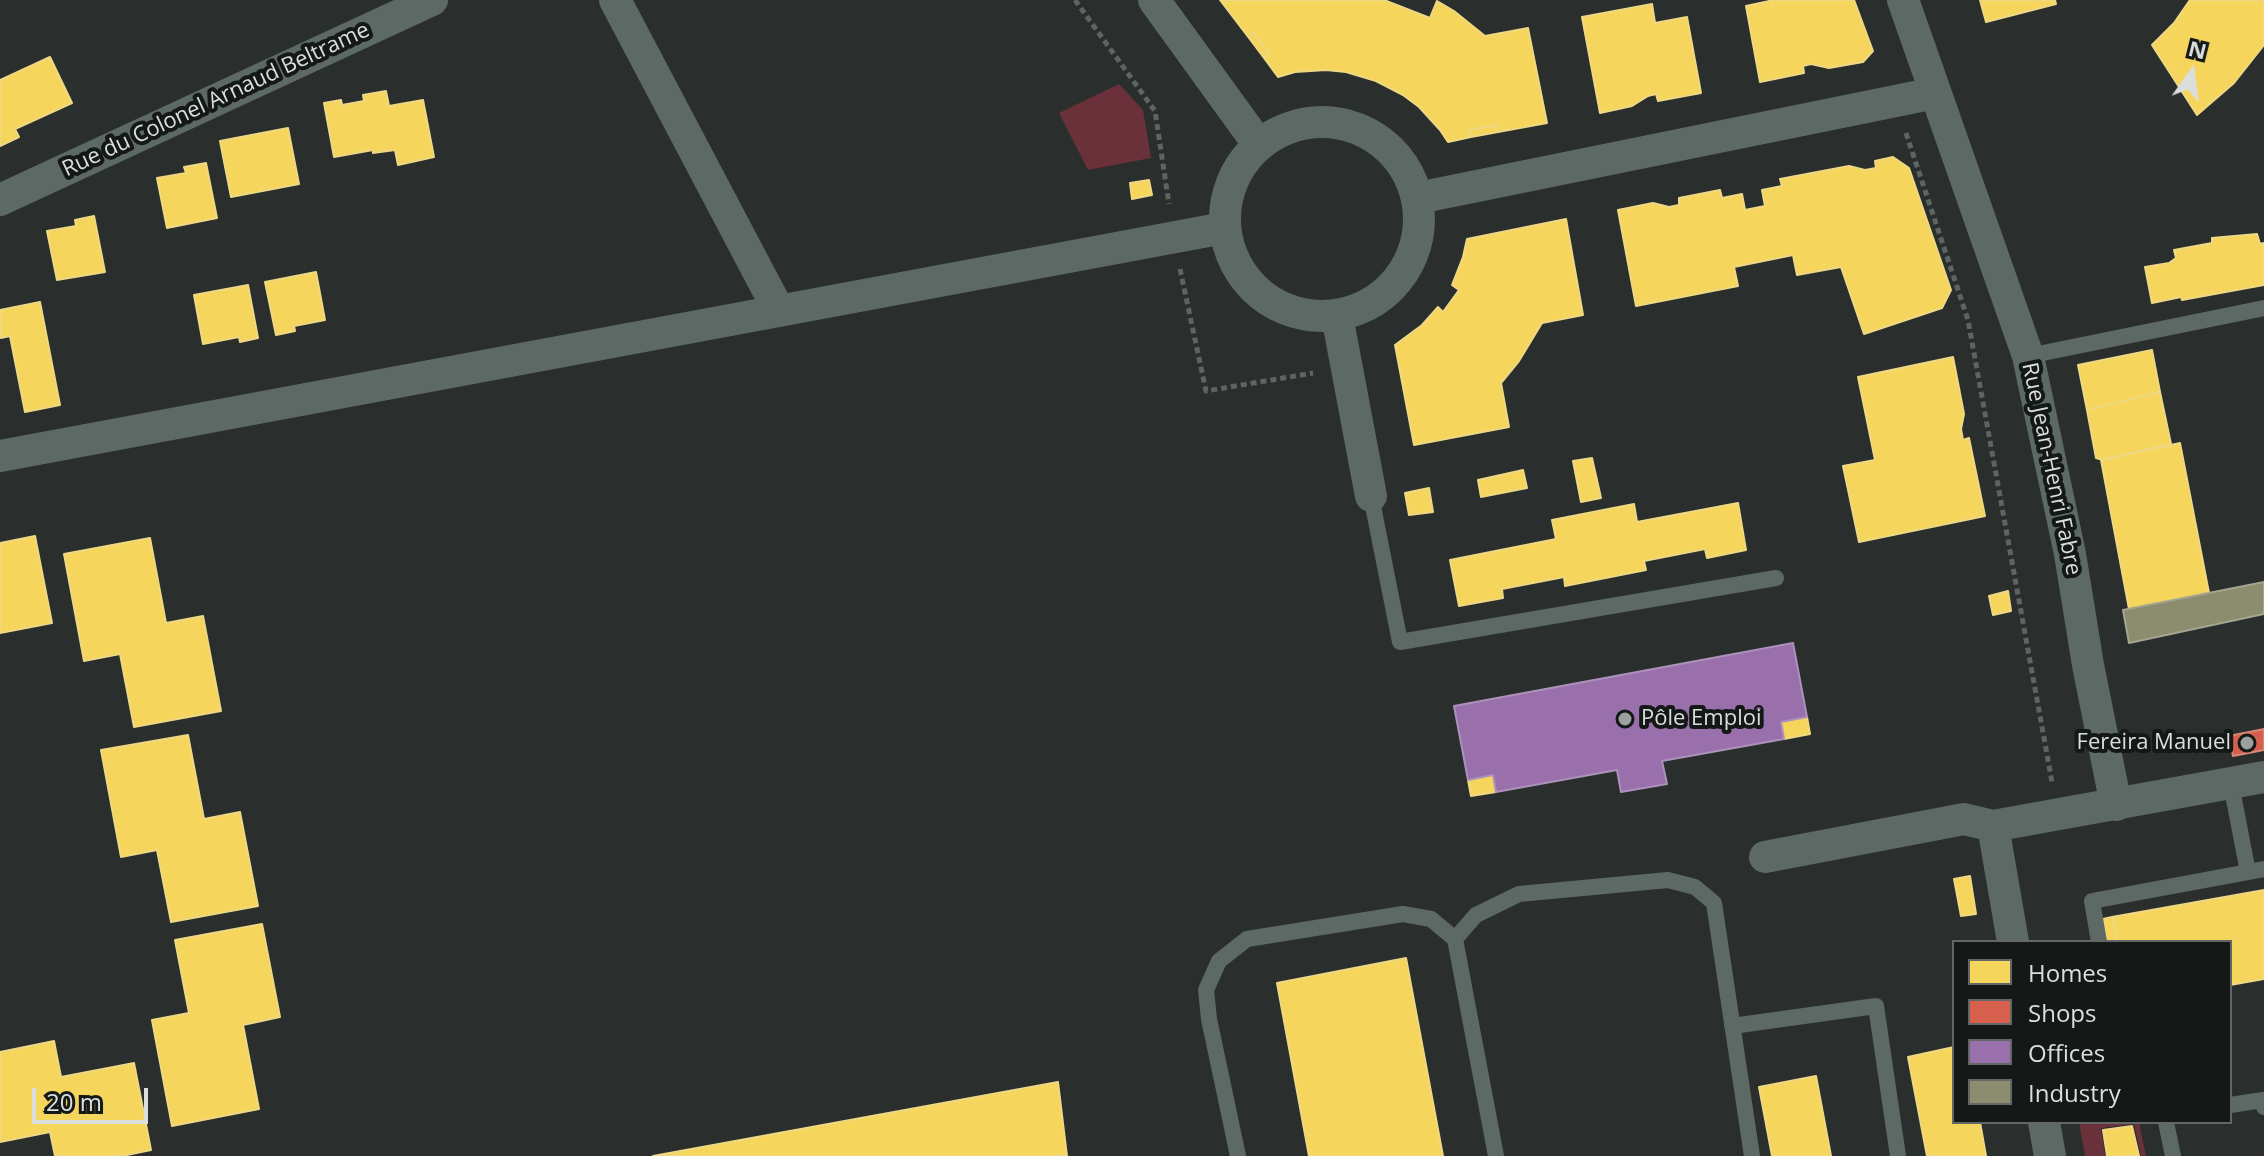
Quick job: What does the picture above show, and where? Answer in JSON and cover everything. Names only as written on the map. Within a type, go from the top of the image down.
[{"type":"street","name":"Rue du Colonel Arnaud Beltrame","points":[[0,200],[432,0]]},
{"type":"street","points":[[615,0],[779,311]]},
{"type":"street","points":[[1154,0],[1259,145]]},
{"type":"street","name":"Rue Jean-Henri Fabre","points":[[1903,0],[2028,356],[2070,554],[2116,805]]},
{"type":"street","points":[[1418,198],[1935,93]]},
{"type":"street","points":[[1320,122],[1353,127],[1382,142],[1405,167],[1418,198],[1420,224],[1415,251],[1403,274],[1374,301],[1337,316],[1305,316],[1275,305],[1250,285],[1232,259],[1224,228],[1226,197],[1238,168],[1259,145],[1287,127],[1320,122]]},
{"type":"street","points":[[0,456],[1224,228]]},
{"type":"street","points":[[1337,316],[1371,496]]},
{"type":"street","points":[[1765,857],[1964,819],[1993,826],[2264,777]]},
{"type":"street","points":[[1993,826],[2013,940]]},
{"type":"street","points":[[2044,1124],[2050,1156]]},
{"type":"lane","points":[[2028,356],[2264,308]]},
{"type":"lane","points":[[1371,496],[1400,642],[1776,578]]},
{"type":"lane","points":[[2099,940],[2092,901],[2256,871],[2231,784]]},
{"type":"lane","points":[[1455,939],[1476,915],[1519,894],[1668,880],[1695,887],[1714,903],[1752,1156]]},
{"type":"lane","points":[[1238,1156],[1207,1005],[1206,990],[1219,961],[1247,939],[1403,914],[1431,919],[1455,939],[1496,1156]]},
{"type":"lane","points":[[1732,1026],[1876,1006],[1898,1156]]},
{"type":"lane","points":[[2232,1105],[2263,1100],[2264,1107]]},
{"type":"lane","points":[[2166,1124],[2173,1156]]},
{"type":"path","points":[[1895,102],[1968,320],[2058,814]]},
{"type":"shaded area","points":[[1119,84],[1143,110],[1151,158],[1088,170],[1059,113]]},
{"type":"shaded area","points":[[2079,1124],[2134,1124],[2101,1128],[2105,1156],[2085,1156]]},
{"type":"shaded area","points":[[2134,1124],[2139,1124],[2146,1156],[2141,1156]]},
{"type":"building: Homes","points":[[1220,0],[1384,0],[1430,18],[1437,1],[1485,36],[1528,28],[1547,123],[1498,132],[1497,125],[1470,130],[1471,137],[1448,142],[1419,107],[1376,81],[1326,70],[1295,72],[1278,77],[1264,58],[1270,54],[1254,33],[1249,38]]},
{"type":"building: Homes","points":[[1774,0],[1854,0],[1873,51],[1863,62],[1829,68],[1811,64],[1803,66],[1804,73],[1760,82],[1746,6]]},
{"type":"building: Homes","points":[[1980,0],[2055,0],[2056,4],[1986,22]]},
{"type":"building: Homes","points":[[2190,0],[2264,0],[2264,45],[2234,83],[2197,115],[2152,45],[2174,23]]},
{"type":"building: Homes","points":[[1652,4],[1655,23],[1687,17],[1701,93],[1658,101],[1656,94],[1632,106],[1600,113],[1582,17]]},
{"type":"building: Homes","points":[[1254,33],[1270,54],[1264,58],[1249,38]]},
{"type":"building: Homes","points":[[50,57],[72,103],[15,129],[19,137],[0,146],[0,80]]},
{"type":"building: Homes","points":[[386,91],[389,106],[423,100],[434,157],[398,165],[395,150],[373,153],[373,150],[334,157],[324,103],[341,100],[342,105],[364,101],[363,95]]},
{"type":"building: Homes","points":[[1497,125],[1498,132],[1471,137],[1470,130]]},
{"type":"building: Homes","points":[[288,128],[299,184],[231,197],[220,141]]},
{"type":"building: Homes","points":[[1893,157],[1909,168],[1951,290],[1942,308],[1864,334],[1841,267],[1797,275],[1793,255],[1734,267],[1738,286],[1636,306],[1618,210],[1653,203],[1669,207],[1679,205],[1679,198],[1720,190],[1722,198],[1742,194],[1745,210],[1765,206],[1762,190],[1782,186],[1780,179],[1849,166],[1865,170],[1876,168],[1875,161]]},
{"type":"building: Homes","points":[[206,163],[217,218],[167,228],[157,178],[186,173],[184,167]]},
{"type":"building: Homes","points":[[1149,180],[1152,195],[1132,199],[1130,183]]},
{"type":"building: Homes","points":[[94,216],[105,272],[57,280],[47,231],[76,226],[75,220]]},
{"type":"building: Homes","points":[[1566,219],[1583,315],[1542,323],[1519,361],[1501,383],[1509,427],[1414,445],[1395,345],[1422,325],[1438,307],[1443,312],[1459,290],[1452,285],[1467,239]]},
{"type":"building: Homes","points":[[2257,234],[2260,244],[2264,243],[2264,285],[2152,303],[2145,267],[2169,263],[2176,258],[2174,250],[2212,243],[2212,238]]},
{"type":"building: Homes","points":[[316,272],[325,320],[294,326],[295,331],[276,335],[265,282]]},
{"type":"building: Homes","points":[[248,285],[258,338],[240,342],[239,337],[203,344],[194,295]]},
{"type":"building: Homes","points":[[40,302],[60,405],[25,412],[10,336],[1,338],[0,310]]},
{"type":"building: Homes","points":[[2152,350],[2160,392],[2087,410],[2078,365]]},
{"type":"building: Homes","points":[[1953,357],[1964,414],[1961,429],[1963,440],[1969,438],[1985,516],[1859,542],[1843,466],[1875,460],[1858,377]]},
{"type":"building: Homes","points":[[2160,392],[2171,444],[2103,460],[2096,458],[2087,410]]},
{"type":"building: Homes","points":[[2180,443],[2209,593],[2129,609],[2101,460]]},
{"type":"building: Homes","points":[[1592,458],[1601,498],[1581,502],[1573,461]]},
{"type":"building: Homes","points":[[1523,470],[1527,488],[1481,497],[1478,480]]},
{"type":"building: Homes","points":[[1429,488],[1433,512],[1409,515],[1405,493]]},
{"type":"building: Homes","points":[[1738,503],[1746,550],[1707,558],[1705,549],[1644,561],[1646,570],[1565,586],[1564,577],[1502,589],[1503,598],[1459,606],[1450,560],[1556,539],[1552,520],[1634,504],[1637,522]]},
{"type":"building: Homes","points":[[35,536],[52,623],[0,633],[0,543]]},
{"type":"building: Homes","points":[[150,538],[166,623],[203,616],[221,711],[134,727],[120,654],[84,661],[64,554]]},
{"type":"building: Homes","points":[[2008,591],[2011,611],[1993,615],[1989,596]]},
{"type":"building: Homes","points":[[1807,717],[1810,734],[1784,739],[1781,722]]},
{"type":"building: Homes","points":[[188,735],[204,819],[240,812],[258,906],[171,922],[157,850],[121,857],[101,750]]},
{"type":"building: Homes","points":[[1493,775],[1496,792],[1471,796],[1468,780]]},
{"type":"building: Homes","points":[[1970,876],[1976,914],[1961,916],[1954,879]]},
{"type":"building: Homes","points":[[2264,890],[2264,979],[2232,985],[2232,940],[2117,940],[2112,917]]},
{"type":"building: Homes","points":[[2112,917],[2117,940],[2107,940],[2103,919]]},
{"type":"building: Homes","points":[[262,924],[280,1017],[243,1025],[259,1109],[172,1126],[152,1020],[189,1013],[175,940]]},
{"type":"building: Homes","points":[[1406,958],[1443,1156],[1309,1156],[1277,983]]},
{"type":"building: Homes","points":[[54,1041],[61,1077],[134,1063],[151,1150],[122,1156],[55,1156],[50,1132],[0,1142],[0,1052]]},
{"type":"building: Homes","points":[[1952,1047],[1952,1124],[1980,1124],[1986,1156],[1927,1156],[1908,1057]]},
{"type":"building: Homes","points":[[1816,1076],[1831,1156],[1772,1156],[1759,1087]]},
{"type":"building: Homes","points":[[1058,1082],[1067,1156],[653,1156]]},
{"type":"building: Homes","points":[[2132,1126],[2139,1156],[2107,1156],[2103,1130]]},
{"type":"building: Shops","name":"Fereira Manuel","points":[[2264,729],[2264,750],[2233,756],[2229,736]]},
{"type":"building: Offices","name":"Pôle Emploi","points":[[1793,643],[1807,717],[1781,722],[1784,739],[1662,761],[1667,784],[1621,792],[1617,770],[1496,792],[1493,775],[1468,780],[1454,706]]},
{"type":"building: Industry","points":[[2264,582],[2264,614],[2129,643],[2123,610]]},
{"type":"place","name":"Pôle Emploi","points":[[1625,719]]},
{"type":"place","name":"Fereira Manuel","points":[[2247,743]]}]
